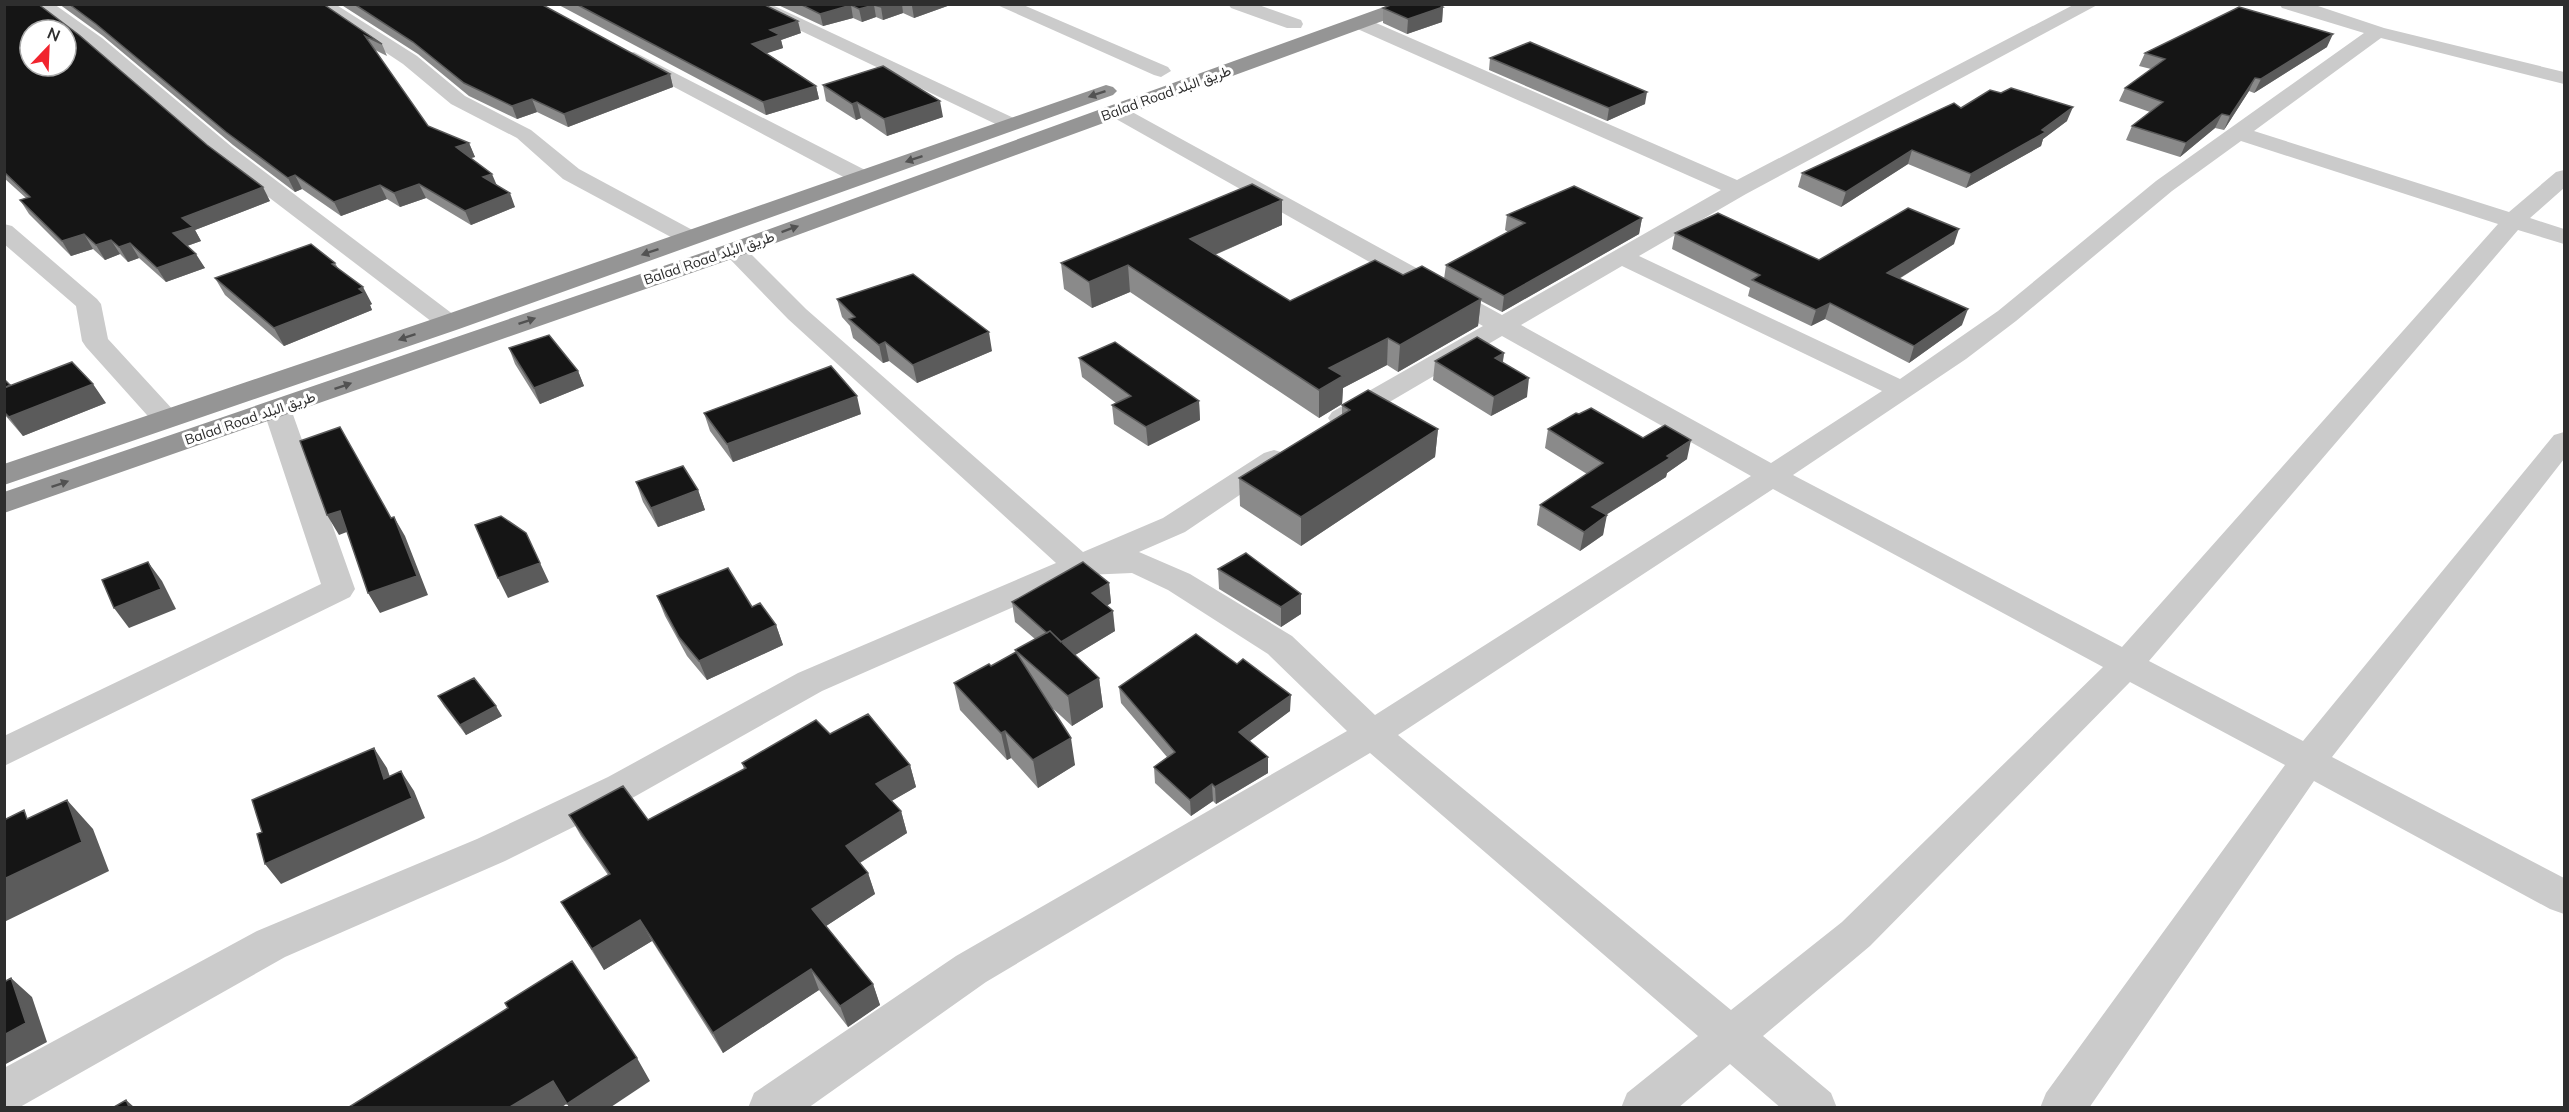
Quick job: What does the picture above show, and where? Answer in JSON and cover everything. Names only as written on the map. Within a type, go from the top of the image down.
[{"type":"highway","name":"Balad Road طريق البلد","points":[[4,475],[165,418],[449,323],[1294,24],[1411,4]]},
{"type":"highway","name":"Balad Road طريق البلد","points":[[4,503],[734,249],[1116,111],[1356,14]]},
{"type":"street","points":[[42,4],[95,42],[224,152],[449,323]]},
{"type":"street","points":[[322,4],[410,60],[458,100],[524,134],[571,174],[690,238]]},
{"type":"street","points":[[754,4],[1011,124]]},
{"type":"street","points":[[1004,4],[1161,71]]},
{"type":"street","points":[[1238,4],[1294,24]]},
{"type":"street","points":[[4,1092],[271,944],[491,850],[621,787],[810,682],[1174,525],[1308,438],[1738,189],[2090,4]]},
{"type":"street","points":[[2288,4],[2324,13],[2378,32],[2565,78]]},
{"type":"street","points":[[1356,14],[1738,189]]},
{"type":"street","points":[[770,1107],[971,969],[1372,734],[1772,476],[1900,388],[1957,353],[2007,316],[2164,186],[2378,32]]},
{"type":"street","points":[[612,47],[861,177]]},
{"type":"street","points":[[1116,111],[1772,476],[2565,897]]},
{"type":"street","points":[[2239,133],[2565,237]]},
{"type":"street","points":[[1643,1107],[1856,934],[2127,664],[2514,220],[2565,177]]},
{"type":"street","points":[[4,231],[88,304],[95,341],[165,418]]},
{"type":"street","points":[[734,249],[797,314],[1078,565],[1136,562],[1179,582],[1280,645],[1372,734],[1815,1107]]},
{"type":"street","points":[[1622,257],[1900,388]]},
{"type":"street","points":[[4,752],[339,589],[277,409]]},
{"type":"street","points":[[2062,1107],[2308,761],[2463,564],[2565,441]]},
{"type":"building","points":[[4,4],[38,4],[57,18],[18,18],[18,78],[78,78],[78,34],[207,145],[263,187],[182,218],[193,227],[173,233],[196,254],[157,268],[130,243],[119,247],[111,240],[96,245],[84,234],[62,241],[20,200],[30,197],[4,172]]},
{"type":"building","points":[[69,4],[323,4],[382,44],[365,36],[428,126],[469,143],[456,147],[492,174],[483,177],[510,193],[465,211],[419,184],[394,193],[380,185],[334,202],[295,175],[288,178],[226,132]]},
{"type":"building","points":[[354,4],[541,4],[670,74],[564,114],[532,99],[512,106],[464,83],[413,42]]},
{"type":"building","points":[[576,4],[763,4],[798,21],[770,30],[780,35],[752,44],[816,86],[763,102]]},
{"type":"building","points":[[800,4],[889,4],[859,9],[851,5],[820,14]]},
{"type":"building","points":[[1393,4],[1438,4],[1443,7],[1408,19],[1383,8]]},
{"type":"building","points":[[2239,7],[2333,34],[2261,79],[2255,78],[2230,116],[2222,114],[2186,143],[2132,126],[2163,102],[2125,88],[2165,59],[2145,53]]},
{"type":"building","points":[[1530,42],[1647,92],[1609,108],[1490,58]]},
{"type":"building","points":[[883,66],[940,101],[884,119],[857,102],[852,104],[823,85]]},
{"type":"building","points":[[2011,88],[2073,107],[2042,130],[2046,132],[1971,174],[1912,150],[1846,192],[1802,173],[1954,103],[1961,108],[1990,90],[2001,93]]},
{"type":"building","points":[[1252,184],[1282,200],[1190,239],[1290,301],[1375,260],[1403,275],[1422,266],[1481,299],[1400,345],[1388,338],[1329,368],[1343,376],[1319,390],[1128,265],[1089,282],[1061,263]]},
{"type":"building","points":[[1574,186],[1642,218],[1504,296],[1446,265],[1525,223],[1507,215]]},
{"type":"building","points":[[1908,208],[1959,229],[1887,273],[1968,309],[1914,346],[1830,303],[1816,310],[1752,280],[1760,275],[1675,233],[1718,213],[1819,260]]},
{"type":"building","points":[[311,244],[335,263],[332,264],[363,287],[359,289],[364,293],[274,328],[215,278]]},
{"type":"building","points":[[913,274],[989,332],[913,365],[885,342],[879,345],[849,319],[855,317],[837,299]]},
{"type":"building","points":[[549,335],[578,371],[534,388],[509,348]]},
{"type":"building","points":[[1477,337],[1504,353],[1495,358],[1529,378],[1494,397],[1435,361]]},
{"type":"building","points":[[1115,342],[1199,401],[1146,427],[1112,405],[1131,396],[1079,358]]},
{"type":"building","points":[[72,362],[93,384],[9,417],[4,412],[4,388]]},
{"type":"building","points":[[831,366],[857,396],[727,444],[704,413]]},
{"type":"building","points":[[4,379],[10,385],[4,388]]},
{"type":"building","points":[[1368,390],[1438,429],[1301,517],[1239,478],[1350,410],[1342,405]]},
{"type":"building","points":[[1591,408],[1643,438],[1665,425],[1691,440],[1667,456],[1670,458],[1592,507],[1607,515],[1584,532],[1540,505],[1603,463],[1548,429],[1576,413],[1579,414]]},
{"type":"building","points":[[340,427],[391,518],[394,517],[417,576],[368,593],[340,511],[327,515],[300,441]]},
{"type":"building","points":[[683,466],[698,490],[651,508],[636,482]]},
{"type":"building","points":[[501,516],[526,533],[540,563],[498,578],[475,525]]},
{"type":"building","points":[[1246,553],[1301,594],[1281,607],[1218,569]]},
{"type":"building","points":[[148,562],[161,589],[114,608],[102,580]]},
{"type":"building","points":[[1083,562],[1109,583],[1092,593],[1113,611],[1061,642],[1050,631],[1047,633],[1012,602]]},
{"type":"building","points":[[728,568],[752,607],[760,603],[776,625],[699,661],[679,637],[657,596]]},
{"type":"building","points":[[1050,631],[1099,678],[1068,696],[1015,650]]},
{"type":"building","points":[[1196,634],[1237,664],[1243,659],[1291,695],[1239,732],[1268,757],[1215,787],[1212,784],[1190,800],[1154,767],[1175,752],[1119,687]]},
{"type":"building","points":[[1016,652],[1071,738],[1033,760],[1005,731],[1001,733],[954,683]]},
{"type":"building","points":[[474,678],[496,706],[460,725],[438,696]]},
{"type":"building","points":[[868,714],[910,765],[876,784],[901,811],[846,846],[868,873],[812,909],[873,984],[840,1006],[811,969],[713,1033],[640,920],[592,949],[561,902],[610,874],[569,815],[623,786],[648,820],[746,768],[742,763],[816,720],[830,734]]},
{"type":"building","points":[[374,748],[384,779],[401,771],[412,798],[265,864],[257,834],[262,832],[252,800]]},
{"type":"building","points":[[67,800],[82,842],[4,879],[4,820],[24,810],[27,819]]},
{"type":"building","points":[[572,961],[637,1058],[567,1104],[553,1081],[510,1107],[349,1107],[508,1008],[505,1003]]},
{"type":"building","points":[[11,978],[26,1023],[4,1035],[4,982]]},
{"type":"building","points":[[126,1100],[129,1107],[114,1107]]}]
